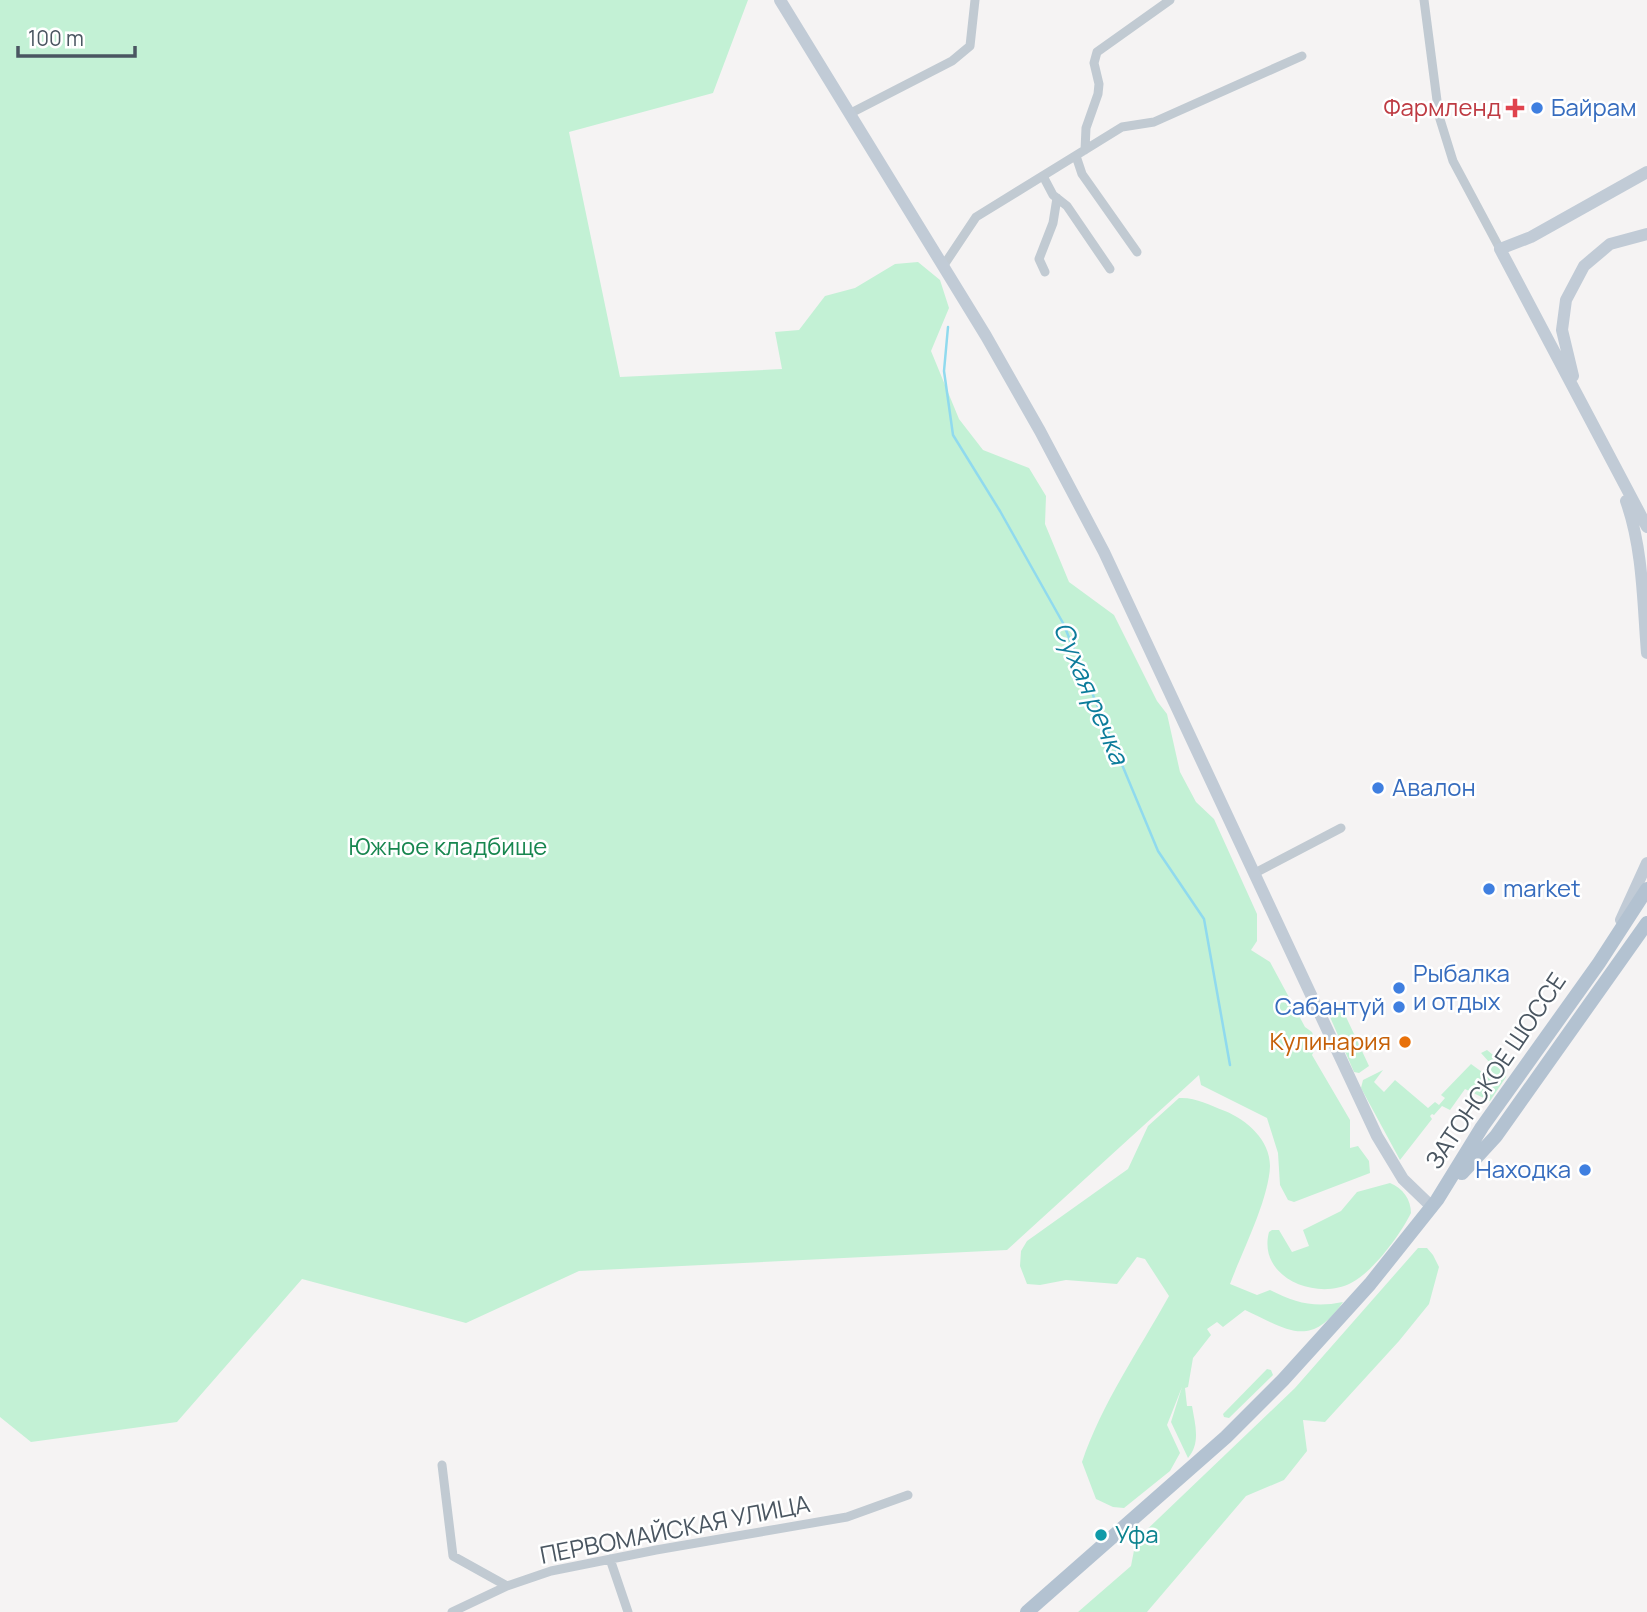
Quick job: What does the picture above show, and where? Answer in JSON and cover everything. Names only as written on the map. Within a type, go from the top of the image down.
[{"type":"main road","points":[[780,0],[944,265],[1040,431],[1104,552],[1382,1144],[1403,1179],[1435,1204],[1370,1284],[1283,1380],[1226,1437],[1027,1612]]},
{"type":"main road","points":[[1647,172],[1531,237],[1500,249],[1647,527]]},
{"type":"main road","points":[[1581,403],[1562,330],[1566,300],[1584,266],[1610,244],[1647,234]]},
{"type":"main road","points":[[1614,464],[1631,513],[1640,572],[1647,653]]},
{"type":"main road","points":[[1602,958],[1647,863]]},
{"type":"main road","name":"ЗАТОНСКОЕ ШОССЕ","points":[[1435,1204],[1482,1127],[1602,958],[1647,889]]},
{"type":"main road","name":"ЗАТОНСКОЕ ШОССЕ","points":[[1435,1204],[1496,1136],[1647,923]]},
{"type":"street","points":[[849,114],[952,61],[970,46],[975,0]]},
{"type":"street","points":[[1085,150],[1086,128],[1098,94],[1099,83],[1094,63],[1097,52],[1170,0]]},
{"type":"street","points":[[1424,0],[1439,116],[1453,161],[1500,249]]},
{"type":"street","points":[[944,265],[976,217],[1122,127],[1153,122],[1303,56]]},
{"type":"street","points":[[1076,156],[1082,174],[1137,252]]},
{"type":"street","points":[[1043,176],[1110,269]]},
{"type":"street","points":[[1045,272],[1039,259],[1053,223],[1057,198]]},
{"type":"street","points":[[1255,873],[1341,828]]},
{"type":"street","points":[[442,1465],[453,1556],[507,1586]]},
{"type":"street","name":"ПЕРВОМАЙСКАЯ УЛИЦА","points":[[452,1612],[507,1586],[551,1571],[848,1517],[908,1495]]},
{"type":"street","points":[[610,1559],[628,1612]]},
{"type":"green space","name":"Южное кладбище","points":[[0,0],[748,0],[713,93],[569,132],[620,377],[782,369],[775,332],[799,330],[825,296],[855,288],[895,264],[918,262],[940,280],[949,308],[931,351],[959,419],[983,450],[1029,468],[1046,496],[1045,524],[1069,582],[1114,615],[1157,701],[1167,714],[1180,772],[1196,802],[1214,819],[1257,914],[1257,941],[1251,950],[1270,962],[1305,1027],[1312,1032],[1317,1045],[1312,1055],[1350,1120],[1350,1148],[1358,1146],[1369,1161],[1370,1173],[1294,1202],[1288,1200],[1280,1185],[1278,1153],[1267,1118],[1201,1085],[1199,1075],[1007,1250],[579,1271],[466,1323],[302,1279],[177,1422],[31,1442],[0,1417]]},
{"type":"green space","points":[[1340,1004],[1369,1066],[1359,1073],[1354,1072],[1330,1017],[1331,1011]]},
{"type":"green space","points":[[1487,1050],[1503,1063],[1506,1077],[1490,1101],[1465,1089],[1450,1110],[1442,1106],[1430,1116],[1432,1119],[1400,1160],[1361,1088],[1363,1080],[1383,1070],[1374,1082],[1384,1092],[1395,1080],[1428,1108],[1435,1102],[1439,1105],[1445,1098],[1441,1095],[1471,1064],[1482,1072],[1490,1063],[1481,1053]]},
{"type":"green space","points":[[1179,1098],[1202,1102],[1241,1120],[1256,1132],[1269,1157],[1265,1194],[1230,1284],[1257,1295],[1270,1290],[1305,1303],[1343,1302],[1331,1317],[1309,1331],[1297,1331],[1273,1324],[1245,1310],[1223,1327],[1217,1322],[1207,1329],[1211,1335],[1193,1358],[1188,1387],[1185,1388],[1187,1406],[1192,1406],[1195,1426],[1196,1440],[1192,1452],[1188,1458],[1171,1422],[1182,1387],[1167,1425],[1180,1453],[1170,1471],[1124,1508],[1113,1507],[1096,1499],[1082,1462],[1110,1398],[1169,1296],[1145,1259],[1137,1257],[1117,1284],[1066,1280],[1040,1285],[1027,1284],[1020,1266],[1021,1251],[1027,1241],[1128,1169],[1148,1126]]},
{"type":"green space","points":[[1390,1183],[1405,1195],[1411,1213],[1385,1252],[1359,1278],[1337,1288],[1307,1287],[1293,1282],[1272,1262],[1268,1248],[1269,1232],[1279,1230],[1292,1252],[1309,1246],[1303,1230],[1341,1211],[1357,1192]]},
{"type":"green space","points":[[1418,1248],[1427,1248],[1439,1267],[1429,1304],[1325,1422],[1303,1420],[1307,1451],[1284,1480],[1246,1496],[1147,1612],[1078,1612],[1131,1566],[1136,1540],[1295,1388]]},
{"type":"green space","points":[[1267,1369],[1271,1370],[1273,1375],[1229,1418],[1224,1417],[1223,1414]]},
{"type":"waterway","name":"Сухая речка","points":[[948,327],[944,371],[953,435],[1000,511],[1063,623],[1158,851],[1204,919],[1230,1065]]},
{"type":"place","name":"Фармленд","points":[[1515,108]]},
{"type":"place","name":"Байрам","points":[[1537,108]]},
{"type":"place","name":"Авалон","points":[[1378,788]]},
{"type":"place","name":"market","points":[[1489,889]]},
{"type":"place","name":"Рыбалка и отдых","points":[[1399,988]]},
{"type":"place","name":"Сабантуй","points":[[1399,1007]]},
{"type":"place","name":"Кулинария","points":[[1405,1042]]},
{"type":"place","name":"Находка","points":[[1585,1170]]},
{"type":"place","name":"Уфа","points":[[1101,1535]]}]
